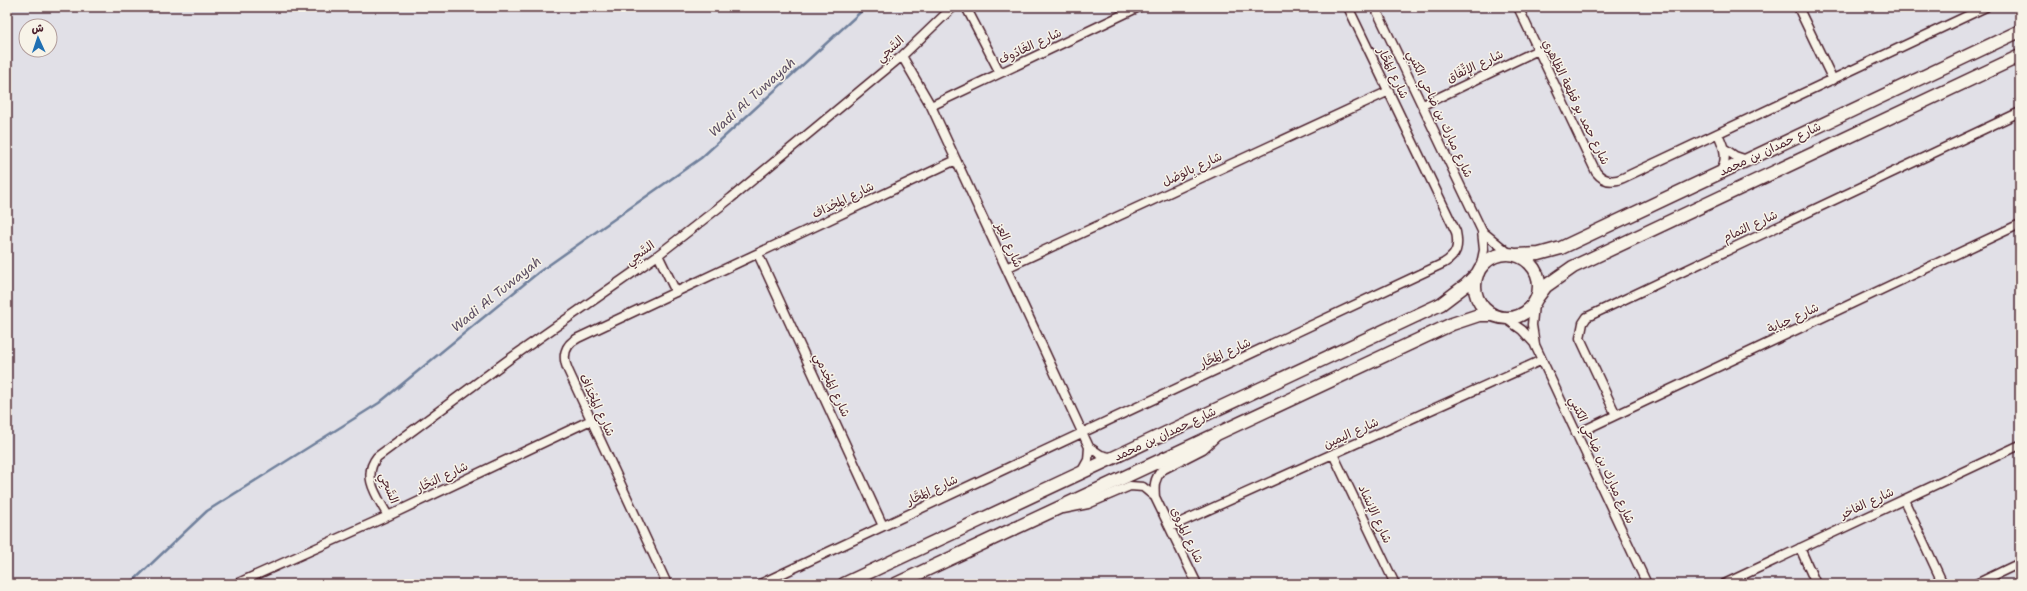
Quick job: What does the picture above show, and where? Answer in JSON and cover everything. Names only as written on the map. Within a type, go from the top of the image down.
[{"type":"main road","name":"شارع حمدان بن محمد","points":[[1514,255],[1539,254],[1561,248],[2020,31]]},
{"type":"main road","name":"شارع حمدان بن محمد","points":[[1536,301],[1546,286],[1573,267],[2020,56]]},
{"type":"main road","points":[[1514,255],[1526,260],[1534,268],[1538,277],[1540,288],[1536,301],[1521,315],[1499,316],[1485,309],[1479,302],[1476,292],[1476,282],[1479,271],[1493,258],[1514,255]]},
{"type":"main road","name":"شارع حمدان بن محمد","points":[[844,584],[1082,471],[1114,458],[1441,304],[1460,290],[1479,271]]},
{"type":"main road","name":"شارع حمدان بن محمد","points":[[896,584],[1052,509],[1452,324],[1479,315],[1499,316]]},
{"type":"street","name":"السَّجِي","points":[[388,516],[369,478],[369,470],[377,457],[508,360],[658,255],[731,198],[902,56],[953,7]]},
{"type":"street","points":[[966,7],[1000,73]]},
{"type":"street","name":"شارع الغَادُوف","points":[[931,106],[1140,7]]},
{"type":"street","name":"شارع مبارك بن ضاحي الكتبي","points":[[1375,7],[1482,231],[1484,250],[1479,271]]},
{"type":"street","name":"شارع حمد بو قطعة الظاهري","points":[[1518,7],[1594,168],[1602,178],[1611,181],[1619,180],[1986,7]]},
{"type":"street","points":[[1798,7],[1833,80]]},
{"type":"street","name":"شارع المَحَّار","points":[[760,584],[1444,263],[1455,255],[1458,248],[1456,232],[1388,91],[1351,8]]},
{"type":"street","name":"شارع الإتِّفَاق","points":[[1423,105],[1538,50]]},
{"type":"street","name":"شارع العِز","points":[[902,56],[931,106],[1089,447]]},
{"type":"street","name":"شارع بِالوَصْل","points":[[1006,268],[1388,91]]},
{"type":"street","name":"شارع الثمام","points":[[1616,415],[1580,338],[1580,330],[1587,317],[2020,112]]},
{"type":"street","points":[[1718,134],[1725,149],[1725,161],[1720,173]]},
{"type":"street","points":[[1725,149],[1736,156],[1747,160]]},
{"type":"street","name":"شارع المِجْدَاف","points":[[667,584],[566,365],[564,354],[569,344],[573,340],[956,160]]},
{"type":"street","name":"شارع حباية","points":[[1576,434],[2020,224]]},
{"type":"street","name":"شارع مبارك بن ضاحي الكتبي","points":[[1482,231],[1514,255]]},
{"type":"street","name":"شارع المَجْدمي","points":[[758,254],[883,526]]},
{"type":"street","points":[[658,255],[676,292]]},
{"type":"street","name":"شارع مبارك بن ضاحي الكتبي","points":[[1536,301],[1532,325],[1536,345],[1576,434],[1647,584]]},
{"type":"street","name":"شارع مبارك بن ضاحي الكتبي","points":[[1499,316],[1522,330],[1536,345]]},
{"type":"street","name":"شارع اليمين","points":[[1170,527],[1542,360]]},
{"type":"street","name":"شارع البَحَّار","points":[[236,584],[388,516],[592,420]]},
{"type":"street","points":[[1155,497],[1155,481],[1162,470],[1203,449],[1219,433]]},
{"type":"street","name":"شارع الفاخر","points":[[1724,584],[2020,445]]},
{"type":"street","points":[[1082,471],[1088,460],[1089,447],[1101,455],[1114,458]]},
{"type":"street","name":"شارع الإنشاد","points":[[1333,454],[1395,584]]},
{"type":"street","points":[[1052,509],[1070,508],[1088,504],[1130,486],[1144,487],[1155,497]]},
{"type":"street","name":"شارع المروى","points":[[1155,497],[1197,584]]},
{"type":"street","points":[[1904,500],[1943,584]]},
{"type":"street","points":[[1800,548],[1816,584]]},
{"type":"street","points":[[1976,584],[2020,563]]},
{"type":"waterway","name":"Wadi Al Tuwayah","points":[[130,584],[207,511],[379,403],[539,272],[701,158],[866,7]]}]
